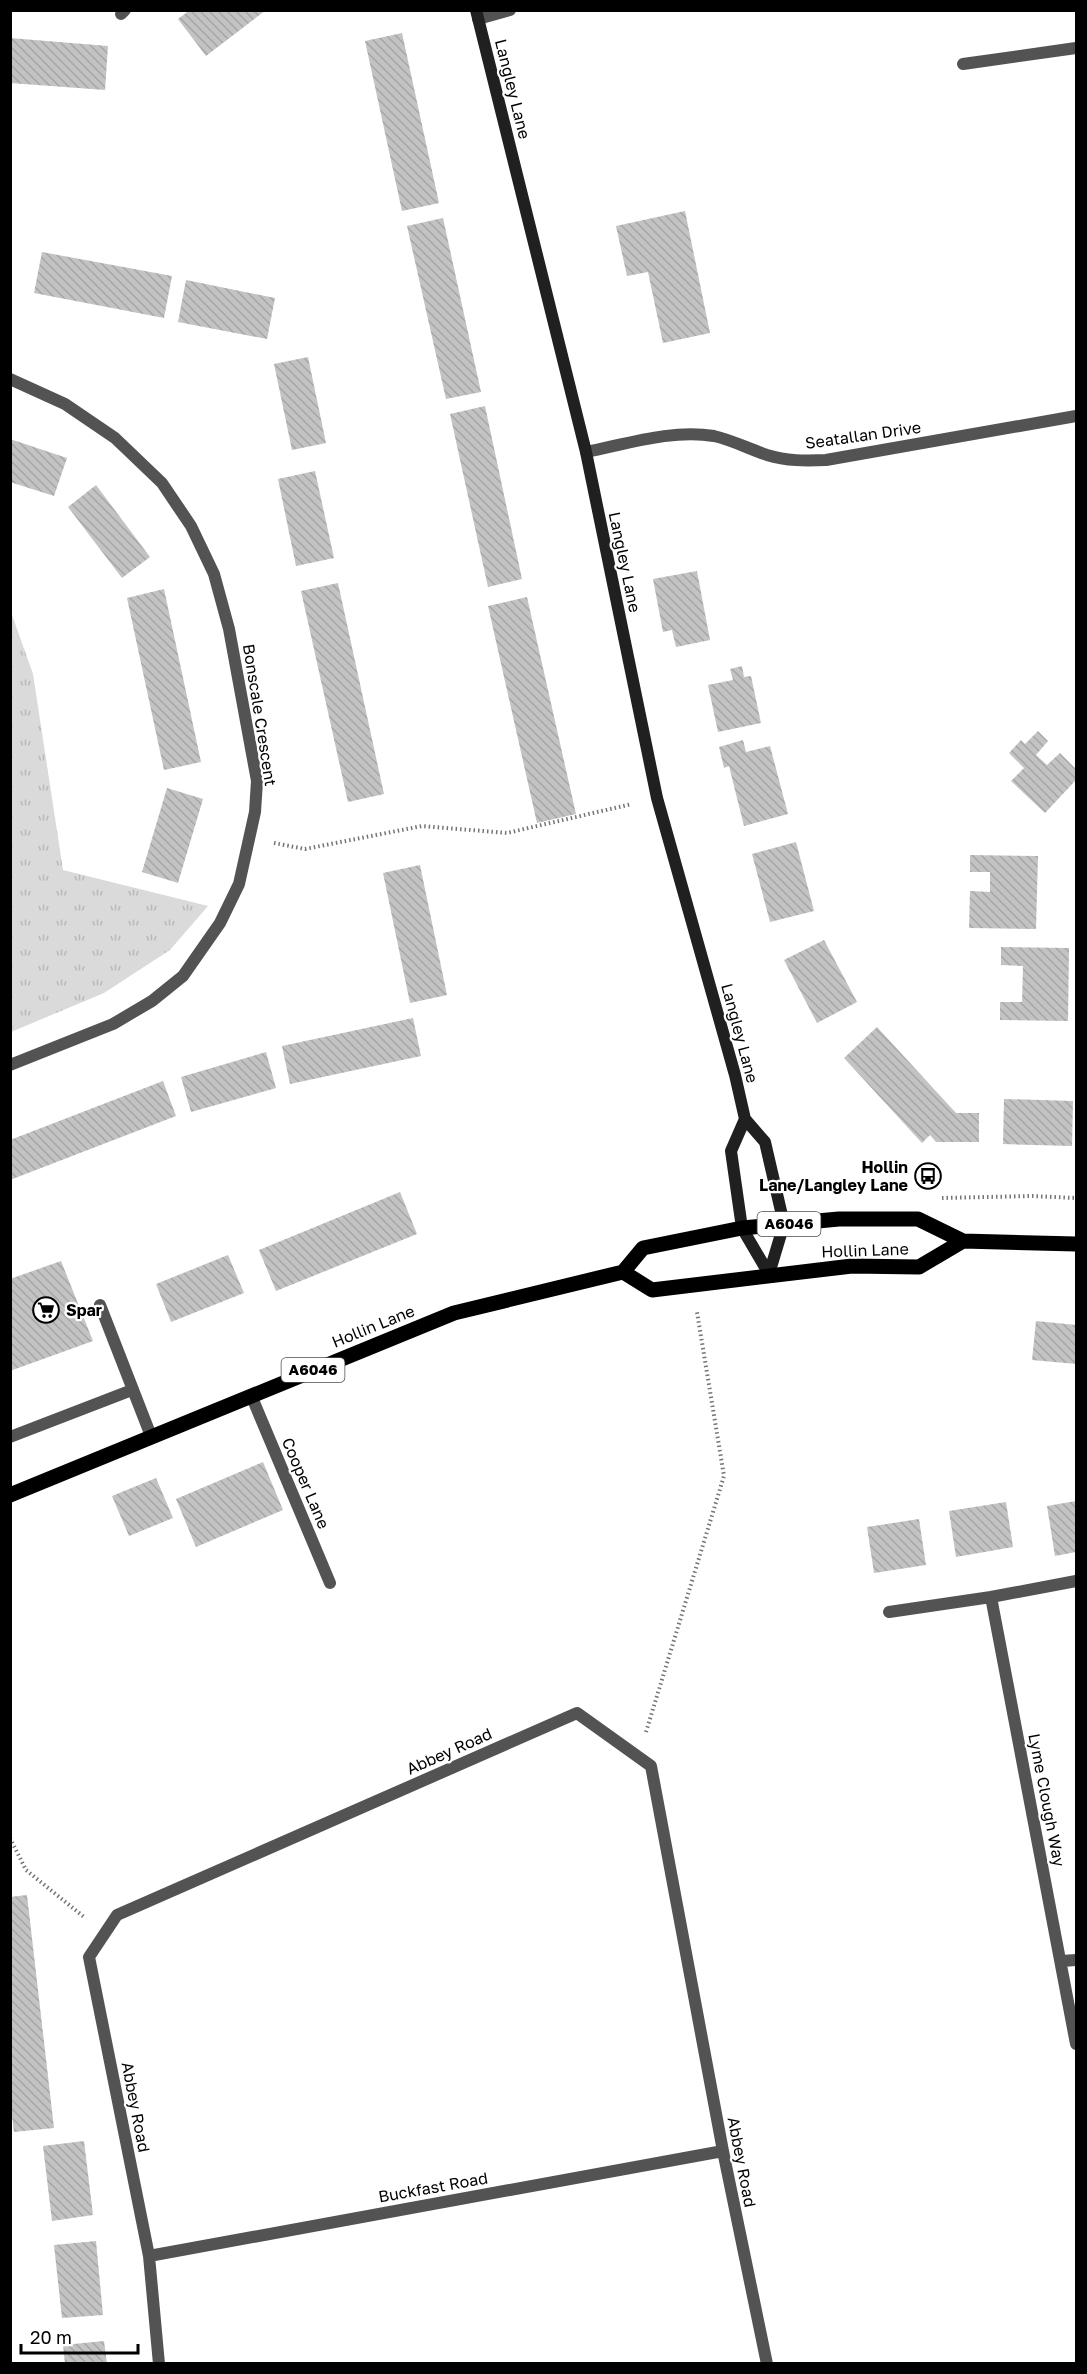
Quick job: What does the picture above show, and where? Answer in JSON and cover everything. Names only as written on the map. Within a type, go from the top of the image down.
[{"type":"main road","name":"Hollin Lane","points":[[10,1495],[454,1313],[623,1272],[643,1248],[742,1228],[839,1220],[918,1219],[963,1241],[1077,1244]]},
{"type":"main road","name":"Hollin Lane","points":[[623,1272],[652,1290],[852,1266],[919,1267],[963,1241]]},
{"type":"street","points":[[477,15],[510,10]]},
{"type":"street","name":"Langley Lane","points":[[477,15],[586,452],[657,798],[735,1075],[745,1119],[765,1142],[784,1224],[769,1275]]},
{"type":"street","points":[[963,64],[1077,48]]},
{"type":"street","name":"Bonscale Crescent","points":[[10,379],[64,404],[115,438],[162,483],[191,526],[214,574],[229,629],[257,781],[255,812],[239,884],[220,923],[183,976],[152,1001],[114,1024],[10,1065]]},
{"type":"street","name":"Seatallan Drive","points":[[586,452],[665,436],[694,434],[717,437],[793,461],[826,460],[1077,416]]},
{"type":"street","points":[[745,1119],[730,1151],[742,1228],[769,1275]]},
{"type":"street","points":[[100,1305],[151,1436]]},
{"type":"street","points":[[10,1437],[132,1390]]},
{"type":"street","name":"Cooper Lane","points":[[251,1395],[330,1583]]},
{"type":"street","points":[[889,1612],[1077,1581]]},
{"type":"street","name":"Lyme Clough Way","points":[[991,1597],[1077,2044]]},
{"type":"street","name":"Abbey Road","points":[[159,2364],[149,2256],[89,1957],[117,1915],[576,1713],[651,1766],[723,2151],[767,2364]]},
{"type":"street","points":[[1062,1961],[1077,1960]]},
{"type":"street","name":"Buckfast Road","points":[[149,2256],[723,2151]]},
{"type":"path","points":[[250,839],[305,849],[422,826],[507,833],[657,798]]},
{"type":"path","points":[[638,1757],[724,1476],[693,1285]]},
{"type":"path","points":[[10,1838],[26,1870],[105,1934]]},
{"type":"green space","points":[[11,612],[33,674],[63,870],[208,906],[170,950],[104,993],[11,1032]]},
{"type":"building","points":[[190,10],[266,10],[206,56],[178,19]]},
{"type":"building","points":[[402,33],[439,203],[402,211],[365,41]]},
{"type":"building","points":[[10,38],[108,46],[105,90],[10,83]]},
{"type":"building","points":[[685,211],[710,333],[663,343],[648,272],[627,276],[616,226]]},
{"type":"building","points":[[443,218],[481,392],[446,399],[407,226]]},
{"type":"building","points":[[42,252],[172,276],[164,318],[34,293]]},
{"type":"building","points":[[186,280],[275,298],[267,339],[178,322]]},
{"type":"building","points":[[308,357],[326,443],[292,450],[274,364]]},
{"type":"building","points":[[485,406],[522,579],[488,587],[450,414]]},
{"type":"building","points":[[10,439],[67,458],[54,496],[10,482]]},
{"type":"building","points":[[315,471],[334,558],[296,566],[278,479]]},
{"type":"building","points":[[96,485],[150,557],[122,578],[68,507]]},
{"type":"building","points":[[697,571],[710,640],[676,647],[672,630],[663,632],[653,579]]},
{"type":"building","points":[[338,583],[384,794],[348,802],[301,591]]},
{"type":"building","points":[[164,589],[201,762],[164,770],[127,598]]},
{"type":"building","points":[[527,597],[576,814],[537,823],[488,606]]},
{"type":"building","points":[[742,666],[744,677],[751,676],[761,723],[718,732],[708,685],[733,680],[730,669]]},
{"type":"building","points":[[1038,731],[1048,741],[1036,755],[1047,765],[1060,753],[1076,769],[1076,780],[1045,813],[1011,781],[1024,768],[1009,753],[1021,740],[1025,744]]},
{"type":"building","points":[[743,740],[746,752],[770,746],[788,814],[744,826],[729,766],[724,768],[719,747]]},
{"type":"building","points":[[167,788],[203,799],[178,883],[142,872]]},
{"type":"building","points":[[796,842],[814,911],[770,922],[752,854]]},
{"type":"building","points":[[970,855],[1038,856],[1036,929],[969,928],[970,891],[990,892],[990,872],[970,872]]},
{"type":"building","points":[[420,865],[447,995],[410,1003],[383,873]]},
{"type":"building","points":[[824,940],[857,1002],[817,1023],[784,960]]},
{"type":"building","points":[[1001,947],[1069,948],[1068,1021],[1000,1020],[1000,1002],[1022,1002],[1023,966],[1001,965]]},
{"type":"building","points":[[413,1018],[421,1056],[290,1084],[282,1046]]},
{"type":"building","points":[[877,1027],[956,1113],[979,1113],[979,1142],[936,1142],[930,1135],[922,1143],[844,1058]]},
{"type":"building","points":[[266,1052],[276,1088],[191,1112],[181,1077]]},
{"type":"building","points":[[163,1081],[176,1116],[10,1180],[10,1140]]},
{"type":"building","points":[[1004,1099],[1073,1101],[1072,1146],[1003,1144]]},
{"type":"building","points":[[400,1192],[417,1234],[276,1291],[259,1250]]},
{"type":"building","points":[[228,1255],[244,1293],[171,1322],[156,1284]]},
{"type":"building","name":"Spar","points":[[61,1261],[93,1341],[10,1371],[10,1279]]},
{"type":"building","points":[[1036,1321],[1076,1325],[1076,1364],[1032,1360]]},
{"type":"building","points":[[263,1462],[283,1510],[196,1547],[176,1499]]},
{"type":"building","points":[[156,1478],[173,1518],[129,1536],[112,1496]]},
{"type":"building","points":[[1076,1501],[1076,1552],[1055,1556],[1047,1506]]},
{"type":"building","points":[[1006,1502],[1013,1547],[956,1557],[949,1511]]},
{"type":"building","points":[[919,1519],[926,1565],[874,1573],[867,1527]]},
{"type":"building","points":[[27,1895],[54,2128],[14,2132],[10,2100],[10,1897]]},
{"type":"building","points":[[84,2141],[93,2215],[52,2221],[43,2146]]},
{"type":"building","points":[[96,2241],[103,2315],[62,2318],[54,2245]]},
{"type":"building","points":[[104,2341],[107,2364],[65,2364],[63,2345]]},
{"type":"place","name":"Hollin Lane/Langley Lane","points":[[928,1176]]},
{"type":"place","name":"Spar","points":[[46,1310]]}]
